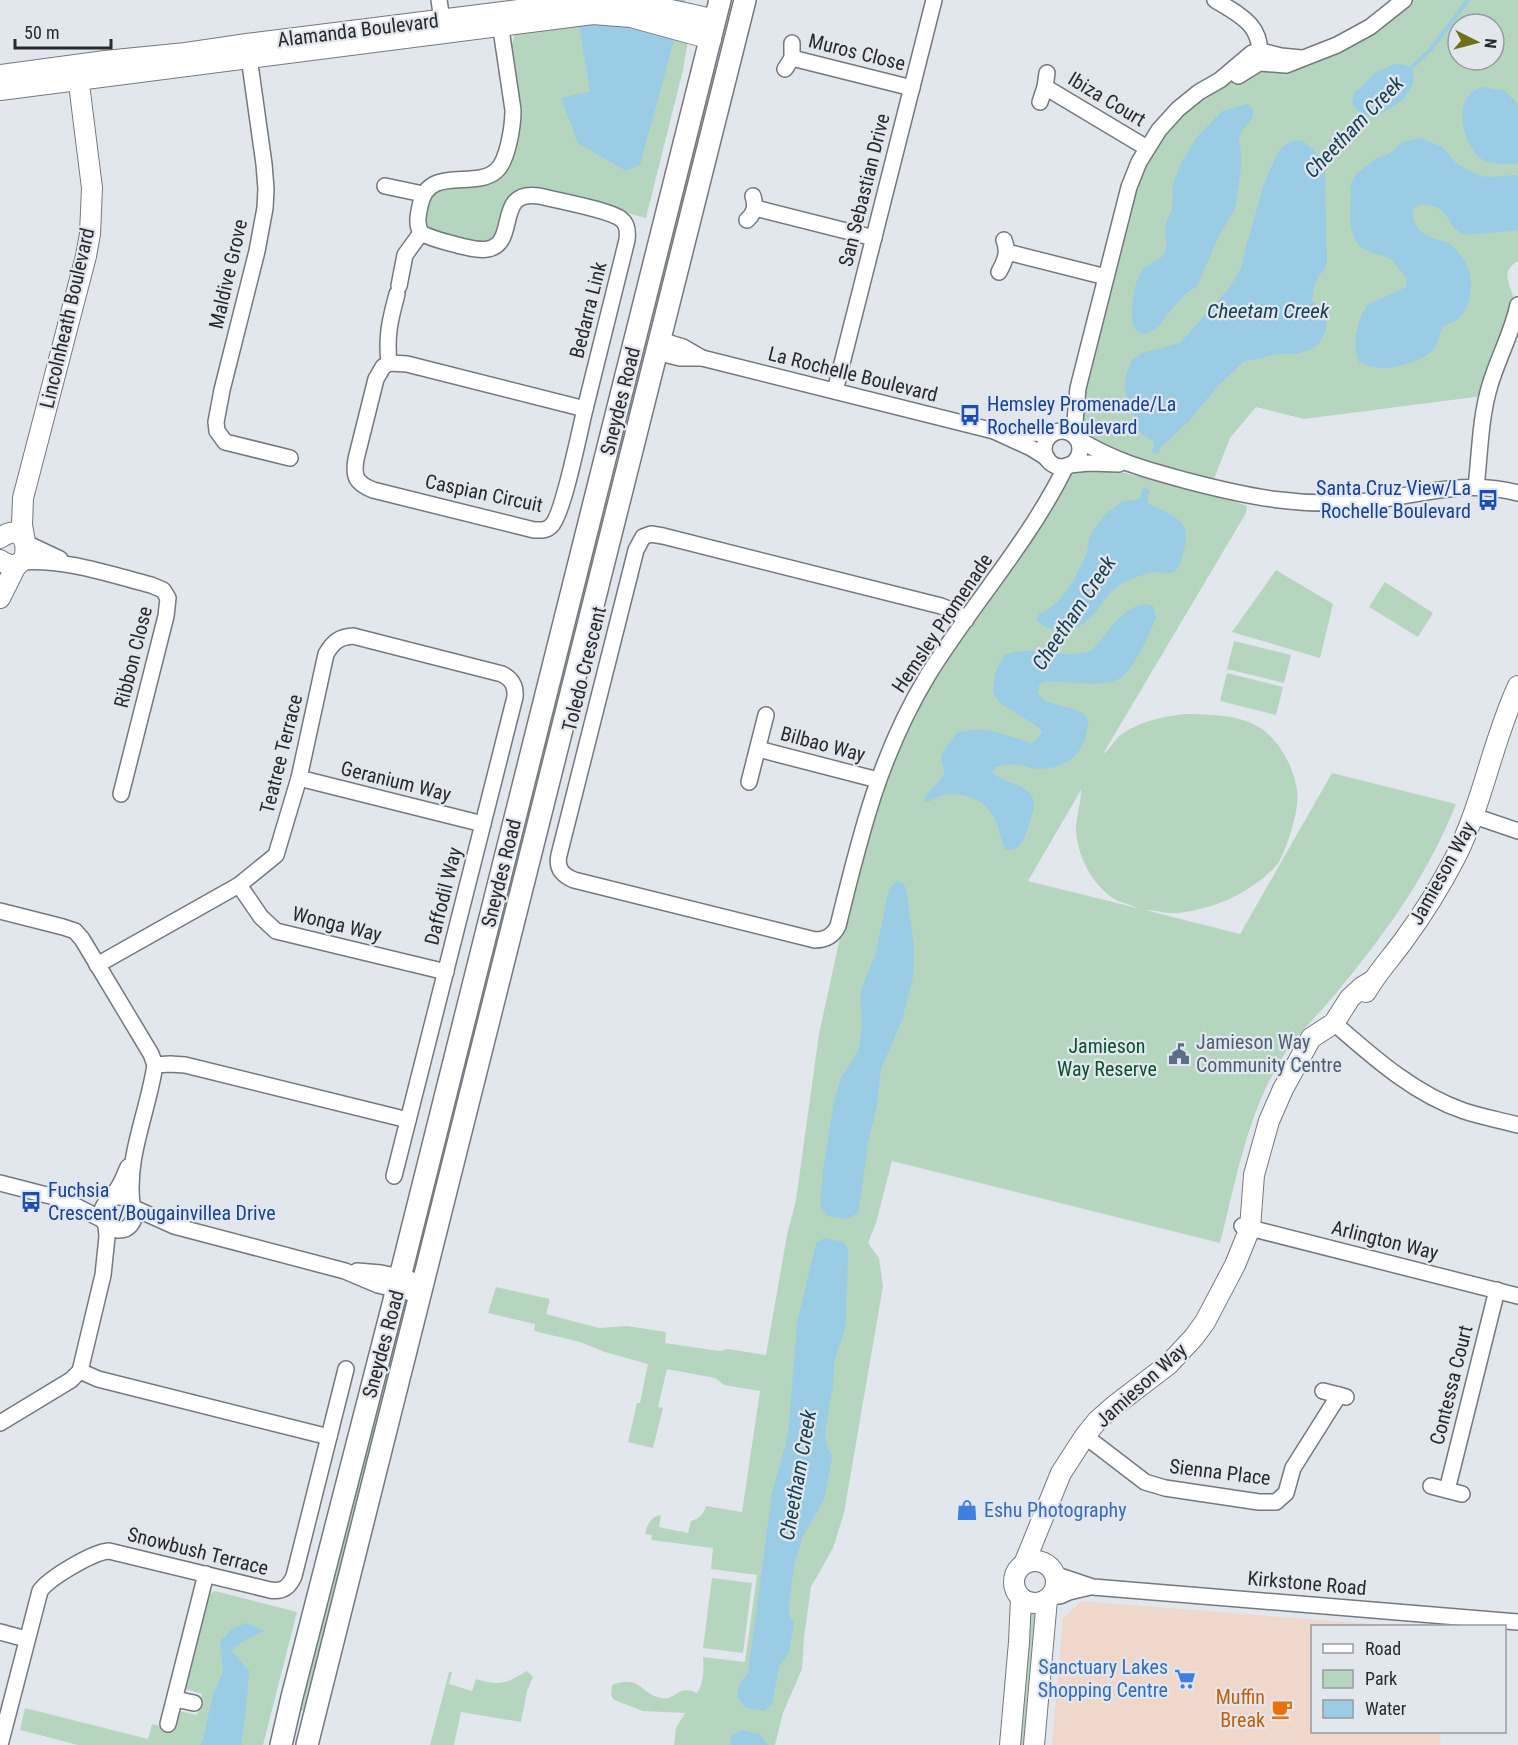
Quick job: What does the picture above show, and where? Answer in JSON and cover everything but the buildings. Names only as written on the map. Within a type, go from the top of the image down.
[{"type":"main road","name":"Sneydes Road","points":[[307,1745],[745,0]]},
{"type":"main road","name":"Sneydes Road","points":[[281,1745],[716,20]]},
{"type":"main road","points":[[716,20],[736,36]]},
{"type":"main road","points":[[635,341],[658,346]]},
{"type":"street","points":[[439,0],[443,27]]},
{"type":"street","name":"San Sebastian Drive","points":[[836,391],[934,0]]},
{"type":"street","points":[[1067,466],[1074,463],[1079,454],[1080,444],[1076,438],[1075,421],[1078,388],[1129,187],[1139,162],[1146,148],[1178,109],[1199,92],[1220,80],[1241,75],[1257,56],[1259,37],[1251,26],[1215,0]]},
{"type":"street","points":[[1257,56],[1286,64],[1352,38],[1404,0]]},
{"type":"street","name":"Alamanda Boulevard","points":[[0,90],[77,73],[568,10],[603,1],[668,9],[687,23],[716,20]]},
{"type":"street","points":[[500,19],[513,110],[513,122],[503,161],[494,173],[478,178],[439,183],[426,189],[423,194],[417,220],[421,233],[405,255],[388,329],[389,363],[407,364],[585,409]]},
{"type":"street","name":"Maldive Grove","points":[[248,52],[264,164],[265,208],[216,422],[217,431],[225,442],[290,458]]},
{"type":"street","name":"Muros Close","points":[[789,56],[912,88]]},
{"type":"street","name":"Alamanda Boulevard","points":[[0,75],[77,73]]},
{"type":"street","name":"Lincolnheath Boulevard","points":[[25,543],[22,525],[23,498],[90,234],[92,188],[77,73]]},
{"type":"street","name":"Ibiza Court","points":[[1040,102],[1046,80],[1146,148]]},
{"type":"street","points":[[385,186],[423,194]]},
{"type":"street","name":"Bedarra Link","points":[[421,233],[435,239],[476,249],[490,249],[502,238],[514,202],[528,195],[613,215],[624,223],[628,231],[627,240],[585,409]]},
{"type":"street","points":[[752,208],[874,238]]},
{"type":"street","points":[[999,272],[1004,264],[1005,246],[1106,277]]},
{"type":"street","points":[[1476,487],[1483,414],[1490,383],[1510,334],[1518,305]]},
{"type":"street","name":"La Rochelle Boulevard","points":[[658,346],[683,347],[702,358],[994,431],[1031,448],[1048,459]]},
{"type":"street","name":"Caspian Circuit","points":[[389,363],[383,367],[376,379],[356,459],[354,471],[360,483],[374,490],[534,530],[543,531],[554,524],[585,409]]},
{"type":"street","points":[[1078,388],[1064,418],[1054,433],[1048,437],[1044,447],[1048,459],[1060,467],[1089,463],[1128,464]]},
{"type":"street","name":"La Rochelle Boulevard","points":[[994,431],[1054,433]]},
{"type":"street","points":[[1054,433],[1066,431],[1103,454],[1128,464],[1244,495],[1299,503],[1371,501],[1434,489],[1476,487],[1518,493]]},
{"type":"street","name":"Hemsley Promenade","points":[[1044,504],[1048,459]]},
{"type":"street","name":"Hemsley Promenade","points":[[828,938],[838,926],[864,822],[897,733],[929,674],[1032,527],[1067,466]]},
{"type":"street","name":"Lincolnheath Boulevard","points":[[1,537],[23,498]]},
{"type":"street","points":[[0,598],[12,562],[26,554],[25,543],[20,536],[14,534],[1,537]]},
{"type":"street","name":"Toledo Crescent","points":[[828,938],[815,940],[567,877],[558,865],[638,544],[643,537],[648,535],[663,536],[941,606],[956,612],[966,620]]},
{"type":"street","name":"Ribbon Close","points":[[25,543],[70,565]]},
{"type":"street","name":"Ribbon Close","points":[[12,562],[40,561],[70,565],[151,585],[163,590],[168,598],[166,616],[121,794]]},
{"type":"street","name":"Teatree Terrace","points":[[97,965],[239,885],[276,855],[299,778],[326,654],[331,645],[343,636],[353,636],[502,674],[512,681]]},
{"type":"street","name":"Daffodil Way","points":[[394,1176],[515,697],[516,689],[512,681]]},
{"type":"street","name":"Jamieson Way","points":[[1010,1745],[1021,1598],[1016,1593],[1015,1574],[1024,1564],[1061,1473],[1097,1421],[1154,1377],[1182,1351],[1205,1322],[1227,1278],[1233,1242],[1246,1227],[1244,1197],[1254,1175],[1275,1105],[1311,1038],[1338,1026],[1350,998],[1371,981],[1414,926],[1436,891],[1474,816],[1500,730],[1518,686]]},
{"type":"street","name":"Bilbao Way","points":[[749,782],[766,715]]},
{"type":"street","name":"Bilbao Way","points":[[758,749],[878,780]]},
{"type":"street","name":"Geranium Way","points":[[299,778],[483,824]]},
{"type":"street","points":[[1474,816],[1518,831]]},
{"type":"street","name":"Wonga Way","points":[[239,885],[261,917],[276,931],[446,972]]},
{"type":"street","points":[[0,911],[75,931],[151,1054],[155,1065],[153,1081],[133,1156],[120,1185],[102,1209],[107,1237],[104,1275],[80,1371],[71,1380],[0,1422]]},
{"type":"street","points":[[1338,1026],[1384,1066],[1429,1094],[1464,1111],[1517,1122]]},
{"type":"street","points":[[155,1065],[185,1065],[408,1120]]},
{"type":"street","points":[[104,1275],[126,1228],[134,1218],[130,1191],[133,1156]]},
{"type":"street","points":[[0,1183],[62,1199],[95,1201],[123,1197],[133,1206],[174,1226],[345,1270],[378,1285],[399,1283],[422,1289]]},
{"type":"street","points":[[62,1199],[115,1230],[142,1225],[174,1226]]},
{"type":"street","name":"Arlington Way","points":[[1246,1227],[1518,1296]]},
{"type":"street","name":"Contessa Court","points":[[1431,1486],[1454,1492],[1497,1290]]},
{"type":"street","name":"Snowbush Terrace","points":[[0,1745],[37,1597],[48,1582],[96,1553],[109,1551],[275,1591],[288,1587],[294,1576],[346,1369]]},
{"type":"street","points":[[80,1371],[98,1379],[329,1437]]},
{"type":"street","name":"Sienna Place","points":[[1085,1436],[1145,1482],[1165,1488],[1260,1502],[1276,1502],[1286,1493],[1293,1468],[1344,1396],[1323,1391]]},
{"type":"street","name":"Jamieson Way","points":[[1034,1745],[1048,1598],[1055,1586],[1041,1544],[1041,1523]]},
{"type":"street","points":[[1024,1564],[1035,1561],[1050,1569]]},
{"type":"street","name":"Kirkstone Road","points":[[1050,1569],[1093,1587]]},
{"type":"street","points":[[168,1724],[206,1574]]},
{"type":"street","name":"Kirkstone Road","points":[[1048,1598],[1093,1587],[1518,1622]]},
{"type":"street","points":[[1021,1598],[1034,1603],[1048,1598]]},
{"type":"street","points":[[0,1632],[27,1639]]},
{"type":"street","points":[[175,1699],[194,1703]]},
{"type":"shaded area","name":"Sanctuary Lakes Shopping Centre","points":[[1081,1601],[1381,1625],[1311,1625],[1311,1733],[1441,1733],[1440,1745],[1052,1745],[1063,1619]]},
{"type":"green space","points":[[1411,0],[1518,0],[1518,261],[1509,270],[1508,275],[1514,304],[1483,396],[1304,419],[1256,407],[1230,438],[1214,479],[1120,456],[1083,438],[1078,416],[1134,188],[1152,148],[1190,104],[1241,78],[1255,68],[1279,69]]},
{"type":"green space","points":[[571,23],[688,40],[683,70],[646,218],[525,187],[515,192],[508,200],[494,238],[486,243],[463,241],[429,229],[425,214],[435,190],[503,173],[511,47],[515,34]]},
{"type":"green space","points":[[710,70],[720,73],[660,313],[649,310]]},
{"type":"green space","name":"Jamieson Way Reserve","points":[[1108,469],[1209,493],[1247,506],[1246,513],[1103,754],[1129,729],[1167,716],[1187,714],[1230,717],[1247,721],[1269,734],[1289,764],[1297,790],[1296,813],[1282,857],[1262,879],[1232,898],[1187,912],[1145,910],[1240,934],[1332,773],[1456,804],[1432,855],[1404,903],[1355,970],[1294,1040],[1270,1079],[1251,1125],[1220,1243],[892,1161],[876,1223],[868,1243],[879,1258],[883,1286],[844,1513],[833,1548],[811,1587],[802,1669],[783,1713],[775,1745],[674,1745],[676,1728],[685,1713],[643,1711],[614,1700],[611,1695],[612,1685],[622,1682],[635,1683],[661,1698],[670,1697],[685,1690],[697,1693],[703,1676],[703,1657],[745,1662],[757,1575],[711,1569],[713,1548],[651,1540],[652,1535],[645,1534],[650,1522],[661,1515],[659,1527],[688,1533],[691,1521],[701,1516],[706,1506],[742,1512],[760,1391],[724,1385],[715,1378],[667,1369],[658,1407],[663,1408],[653,1448],[628,1442],[637,1403],[640,1403],[648,1364],[605,1352],[580,1342],[534,1331],[535,1324],[488,1313],[496,1287],[550,1299],[546,1314],[599,1328],[627,1326],[666,1332],[665,1343],[766,1355],[787,1235],[796,1200],[819,1034],[841,933],[887,768],[926,690],[1072,470]],"holes":[[[1081,790],[1076,827],[1079,847],[1086,866],[1097,883],[1111,897],[1137,908],[1028,881]]]},
{"type":"green space","points":[[598,517],[608,519],[474,1047],[462,1076],[457,1075]]},
{"type":"green space","points":[[1276,570],[1333,604],[1320,658],[1232,632]]},
{"type":"green space","points":[[1385,582],[1433,613],[1418,637],[1369,607]]},
{"type":"green space","points":[[1234,641],[1291,655],[1284,683],[1227,669]]},
{"type":"green space","points":[[1227,673],[1283,687],[1276,715],[1220,701]]},
{"type":"green space","points":[[397,1318],[407,1321],[319,1669],[308,1692],[303,1711],[298,1710]]},
{"type":"green space","points":[[712,1578],[752,1583],[743,1653],[703,1648]]},
{"type":"green space","points":[[215,1591],[297,1612],[263,1745],[78,1745],[20,1730],[25,1708],[148,1739],[152,1724],[174,1730],[179,1711],[197,1715],[202,1694],[185,1689],[208,1595]]},
{"type":"green space","points":[[1028,1609],[1038,1612],[1028,1745],[1015,1745]]},
{"type":"green space","points":[[527,1671],[533,1677],[527,1691],[521,1722],[461,1712],[454,1745],[430,1745],[449,1672],[452,1672],[449,1684],[472,1691],[476,1679],[497,1683],[513,1679]]},
{"type":"water","points":[[573,0],[685,0],[640,165],[626,171],[578,143],[561,98],[590,91]]},
{"type":"water","points":[[1394,64],[1406,65],[1412,71],[1413,82],[1410,90],[1404,98],[1387,111],[1369,116],[1361,113],[1352,104],[1354,92],[1361,88],[1374,73]]},
{"type":"water","points":[[1484,87],[1505,91],[1518,105],[1518,164],[1488,162],[1480,158],[1468,141],[1462,118],[1463,108],[1467,98],[1474,91]]},
{"type":"water","points":[[1248,104],[1253,110],[1253,117],[1241,132],[1239,141],[1241,169],[1235,209],[1219,236],[1197,286],[1180,300],[1160,325],[1145,334],[1138,331],[1133,325],[1132,318],[1134,290],[1143,269],[1163,256],[1167,245],[1166,223],[1172,209],[1173,184],[1181,163],[1196,138],[1222,111]]},
{"type":"water","points":[[1421,138],[1442,147],[1456,163],[1474,173],[1486,177],[1518,175],[1518,230],[1466,235],[1456,230],[1445,213],[1439,209],[1421,204],[1413,209],[1413,219],[1421,231],[1450,244],[1465,261],[1471,277],[1471,293],[1463,314],[1443,328],[1436,345],[1425,356],[1396,367],[1371,366],[1358,361],[1355,346],[1361,316],[1367,305],[1406,287],[1407,278],[1392,260],[1361,247],[1355,240],[1350,220],[1351,183],[1357,174],[1375,159],[1389,154],[1402,142]]},
{"type":"water","name":"Cheetam Creek","points":[[1300,140],[1315,152],[1325,170],[1327,262],[1316,281],[1312,300],[1327,317],[1326,331],[1318,345],[1312,349],[1297,354],[1279,354],[1243,362],[1218,386],[1189,421],[1162,445],[1158,454],[1152,452],[1153,441],[1135,429],[1135,418],[1127,401],[1126,375],[1132,360],[1142,353],[1180,343],[1228,289],[1241,269],[1264,184],[1276,156],[1281,148],[1292,141]]},
{"type":"water","points":[[1143,488],[1150,489],[1147,499],[1149,504],[1175,517],[1184,528],[1185,544],[1177,569],[1170,573],[1156,572],[1138,576],[1121,584],[1082,625],[1061,630],[1042,625],[1037,620],[1038,615],[1062,597],[1074,579],[1087,553],[1092,532],[1106,514],[1123,501],[1140,498]]},
{"type":"water","points":[[1145,604],[1153,606],[1156,617],[1140,652],[1129,669],[1117,680],[1083,684],[1046,681],[1039,687],[1038,693],[1042,698],[1053,704],[1078,711],[1087,718],[1088,726],[1084,741],[1074,756],[1068,762],[1051,768],[1011,765],[996,767],[993,771],[999,777],[1026,790],[1034,801],[1025,837],[1019,846],[1011,850],[1005,849],[994,817],[985,805],[978,801],[956,794],[939,796],[928,802],[924,800],[943,775],[942,755],[957,733],[986,730],[1031,743],[1042,731],[1004,705],[994,694],[996,671],[1005,655],[1026,651],[1070,654],[1091,651],[1122,616],[1136,606]]},
{"type":"water","points":[[897,881],[904,884],[907,893],[914,948],[913,979],[902,1020],[881,1069],[877,1106],[868,1142],[858,1213],[847,1219],[828,1216],[820,1206],[823,1170],[834,1102],[841,1078],[859,1047],[862,1026],[860,997],[875,956],[889,889]]},
{"type":"water","points":[[824,1238],[843,1242],[848,1248],[846,1324],[834,1364],[825,1434],[832,1455],[824,1500],[802,1538],[794,1566],[789,1615],[794,1623],[789,1653],[779,1666],[772,1705],[764,1711],[745,1707],[737,1697],[739,1685],[748,1673],[772,1493],[789,1424],[797,1323],[816,1243]]},
{"type":"water","points":[[247,1623],[264,1631],[242,1642],[231,1651],[249,1670],[241,1745],[200,1745],[213,1695],[223,1672],[220,1641],[233,1628]]},
{"type":"water","points":[[742,1730],[760,1734],[767,1745],[730,1745],[731,1736]]},
{"type":"waterway","name":"Cheetham Creek","points":[[1409,70],[1431,49],[1468,0]]},
{"type":"waterway","name":"Cheetham Creek","points":[[1317,161],[1367,111]]},
{"type":"waterway","name":"Cheetham Creek","points":[[1043,655],[1059,628]]},
{"type":"place","name":"Hemsley Promenade/La Rochelle Boulevard","points":[[970,415]]},
{"type":"place","name":"Santa Cruz View/La Rochelle Boulevard","points":[[1488,500]]},
{"type":"place","name":"Jamieson Way Community Centre","points":[[1179,1054]]},
{"type":"place","name":"Fuchsia Crescent/Bougainvillea Drive","points":[[31,1202]]},
{"type":"place","name":"Eshu Photography","points":[[967,1510]]},
{"type":"place","name":"Sanctuary Lakes Shopping Centre","points":[[1185,1679]]},
{"type":"place","name":"Muffin Break","points":[[1282,1709]]}]
